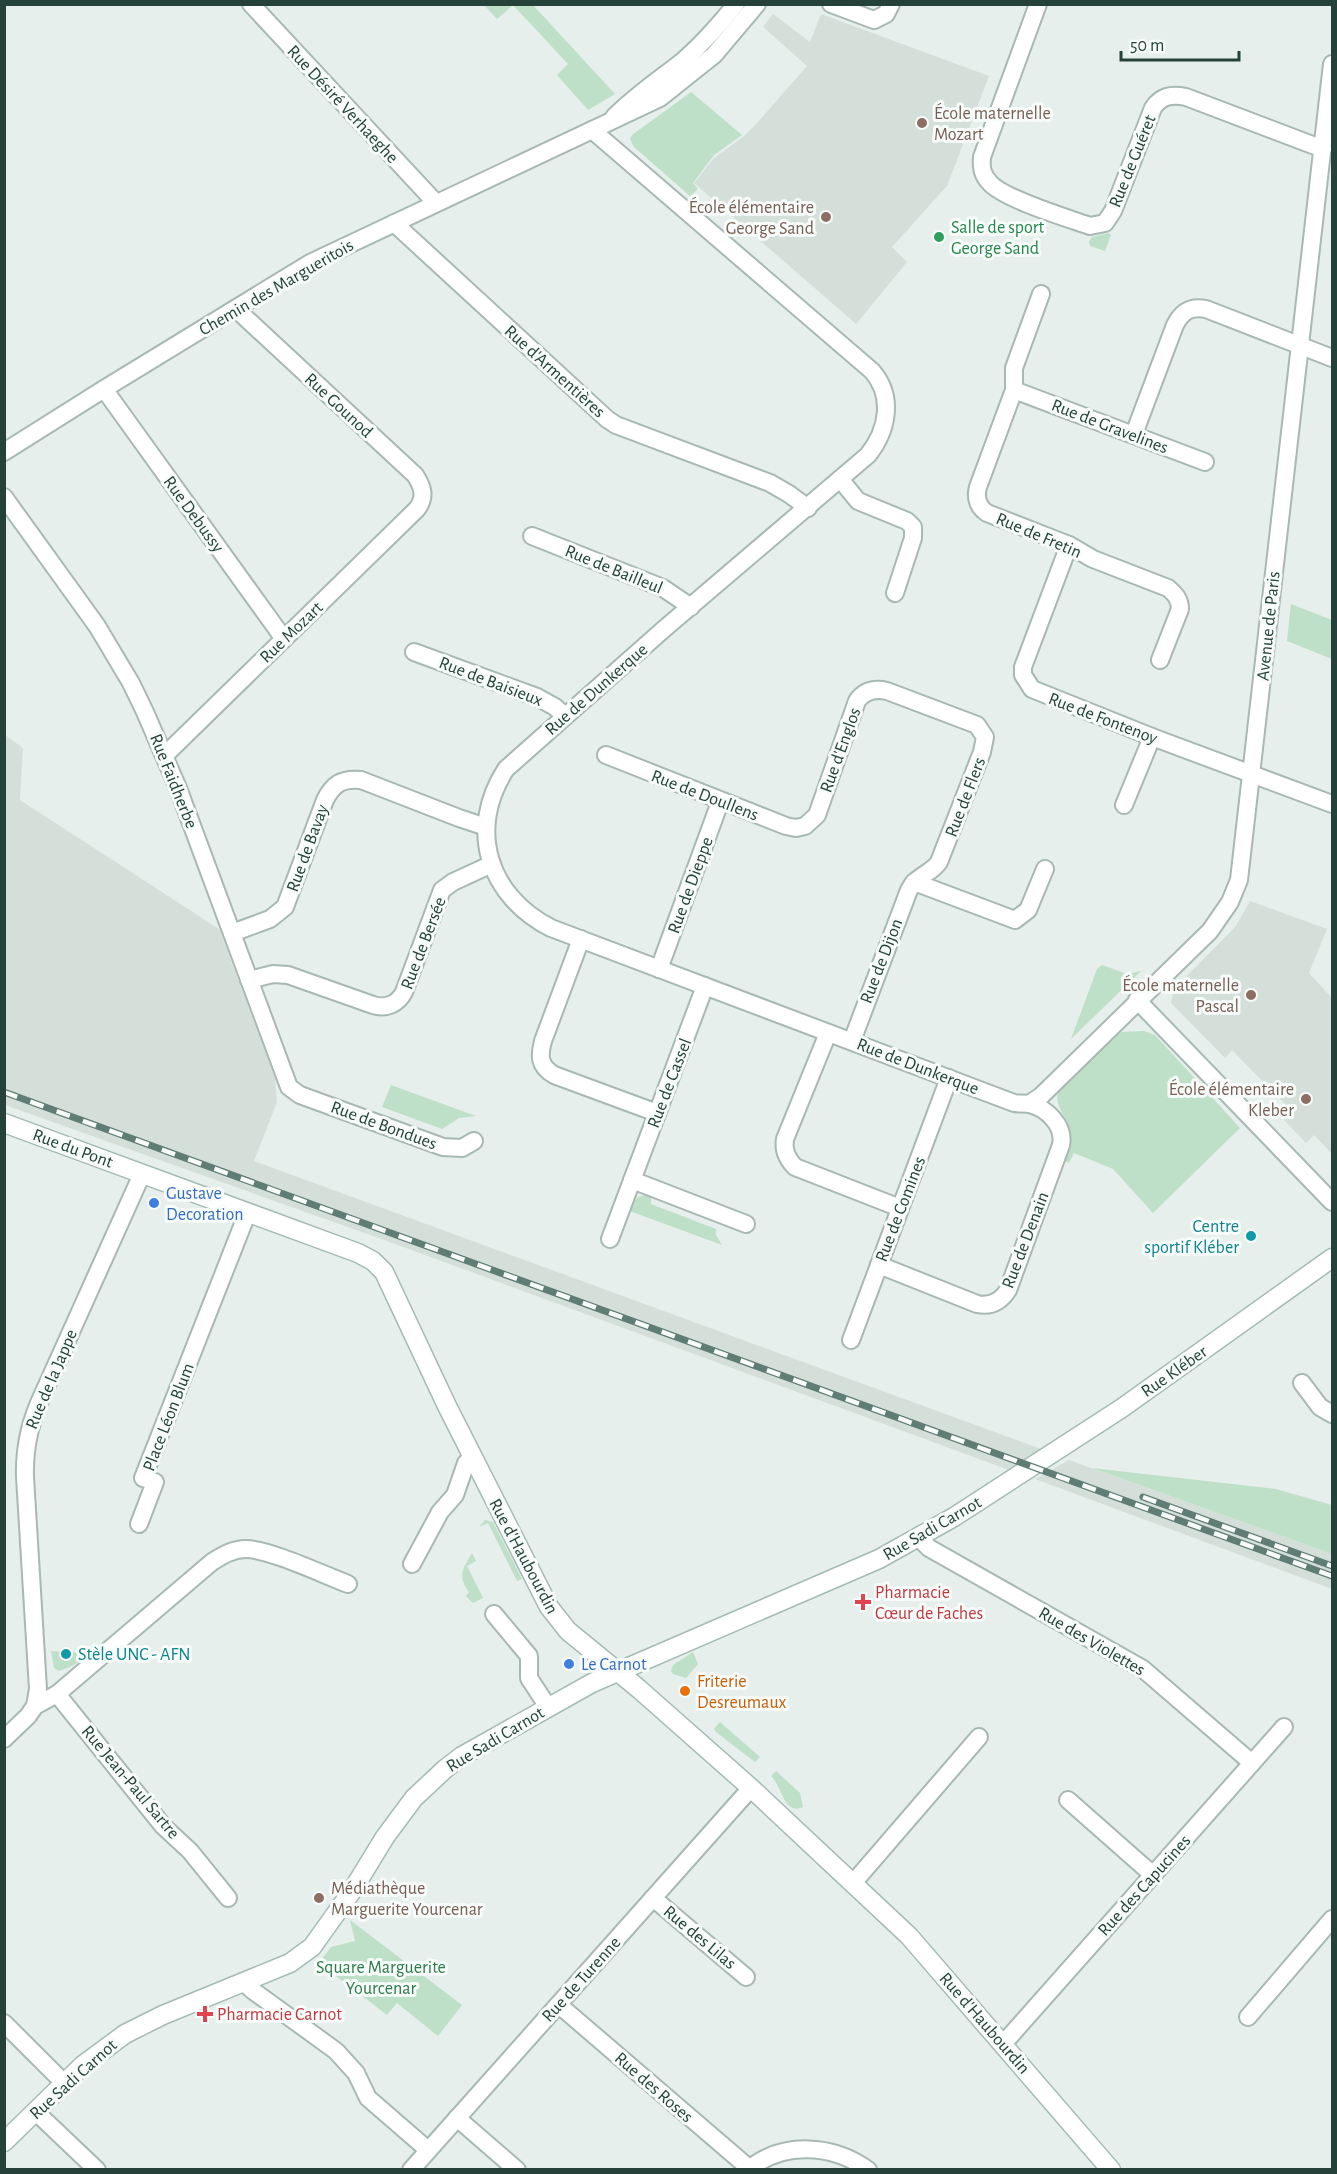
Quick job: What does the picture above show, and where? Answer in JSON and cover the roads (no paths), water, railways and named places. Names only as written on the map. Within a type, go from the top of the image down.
[{"type":"street","name":"Rue Désiré Verhaeghe","points":[[251,4],[436,204]]},
{"type":"street","points":[[609,122],[636,95],[686,58],[714,31],[736,4]]},
{"type":"street","name":"Chemin des Margueritois","points":[[4,452],[310,263],[660,98],[714,55],[758,4]]},
{"type":"street","points":[[831,4],[874,20],[886,14],[891,4]]},
{"type":"street","name":"Rue de Guéret","points":[[1038,4],[982,157],[983,174],[988,182],[1002,193],[1090,226],[1105,223],[1113,211],[1153,108],[1167,96],[1185,97],[1323,149]]},
{"type":"street","name":"Avenue de Paris","points":[[1029,1104],[1041,1096],[1210,931],[1235,892],[1241,869],[1332,64]]},
{"type":"street","name":"Rue de Dunkerque","points":[[592,130],[876,376],[885,397],[884,426],[874,448],[868,455],[506,769],[489,804],[486,827],[492,864],[507,892],[522,910],[551,928],[1014,1103],[1029,1104]]},
{"type":"street","name":"Rue d'Armentières","points":[[394,223],[607,419],[770,483],[808,507]]},
{"type":"street","name":"Rue de Fretin","points":[[1041,294],[1014,368],[1014,390],[976,492],[978,504],[987,513],[1069,545],[1087,556],[1168,588],[1178,597],[1180,609],[1160,660]]},
{"type":"street","points":[[1134,434],[1175,325],[1183,312],[1198,308],[1206,309],[1332,358]]},
{"type":"street","name":"Rue Gounod","points":[[236,309],[415,475],[423,493],[423,500],[417,509]]},
{"type":"street","name":"Rue Debussy","points":[[104,389],[284,639]]},
{"type":"street","name":"Rue de Gravelines","points":[[1014,390],[1205,462]]},
{"type":"street","points":[[840,479],[858,501],[907,521],[913,527],[914,538],[895,593]]},
{"type":"street","name":"Rue Faidherbe","points":[[4,497],[113,652],[131,683],[165,755],[285,1076],[294,1091]]},
{"type":"street","name":"Rue Mozart","points":[[165,755],[417,509]]},
{"type":"street","name":"Rue de Bailleul","points":[[532,536],[663,588],[691,607]]},
{"type":"street","name":"Rue de Fontenoy","points":[[1069,545],[1023,667],[1026,682],[1032,689],[1152,737],[1332,804]]},
{"type":"street","name":"Rue de Baisieux","points":[[414,652],[537,697],[555,707],[565,716]]},
{"type":"street","name":"Rue d'Englos","points":[[805,826],[817,815],[856,701],[861,695],[871,690],[887,691]]},
{"type":"street","name":"Rue de Flers","points":[[887,691],[977,725],[985,737],[982,752],[939,862],[914,882]]},
{"type":"street","points":[[1124,805],[1152,737]]},
{"type":"street","name":"Rue de Doullens","points":[[606,755],[720,802],[786,826],[796,828],[805,826]]},
{"type":"street","name":"Rue de Bavay","points":[[232,933],[270,919],[285,907],[324,800],[330,789],[339,782],[349,779],[361,780],[486,827]]},
{"type":"street","name":"Rue de Dieppe","points":[[659,969],[720,802]]},
{"type":"street","name":"Rue de Bersée","points":[[249,980],[273,974],[288,975],[376,1006],[393,1004],[404,992],[442,890],[453,882],[492,864]]},
{"type":"street","points":[[914,882],[1015,920],[1028,910],[1045,869]]},
{"type":"street","name":"Rue de Dijon","points":[[852,1041],[906,895],[914,882]]},
{"type":"street","points":[[581,939],[543,1041],[540,1058],[542,1065],[554,1075],[657,1113]]},
{"type":"street","name":"Rue de Cassel","points":[[609,1239],[705,986]]},
{"type":"street","points":[[1137,1000],[1332,1202]]},
{"type":"street","points":[[828,1033],[785,1139],[787,1157],[795,1167],[900,1208]]},
{"type":"street","name":"Rue de Comines","points":[[851,1340],[949,1078]]},
{"type":"street","name":"Rue de Bondues","points":[[294,1091],[447,1149],[462,1148],[474,1141]]},
{"type":"street","name":"Rue de Denain","points":[[879,1265],[977,1304],[989,1305],[1001,1298],[1008,1290],[1062,1140],[1061,1131],[1055,1120],[1029,1104]]},
{"type":"street","name":"Rue du Pont","points":[[4,1123],[142,1174]]},
{"type":"street","name":"Rue d'Haubourdin","points":[[142,1174],[358,1253],[379,1266],[553,1614],[568,1631],[752,1788],[909,1936],[1111,2169]]},
{"type":"street","name":"Rue de la Jappe","points":[[35,1706],[38,1689],[24,1478],[29,1430],[37,1406],[142,1174]]},
{"type":"street","points":[[632,1180],[746,1224]]},
{"type":"street","name":"Place Léon Blum","points":[[139,1524],[155,1482],[143,1478],[247,1214]]},
{"type":"street","name":"Rue Kléber","points":[[1013,1480],[1151,1388],[1332,1258]]},
{"type":"street","points":[[1302,1383],[1320,1407],[1332,1414]]},
{"type":"street","points":[[412,1564],[440,1512],[455,1495],[466,1463],[473,1457]]},
{"type":"street","name":"Rue Sadi Carnot","points":[[4,2142],[103,2048],[138,2026],[290,1964],[312,1947],[352,1891],[400,1815],[430,1781],[462,1756],[548,1707],[618,1672],[879,1559],[920,1538],[1013,1480]]},
{"type":"street","name":"Rue des Violettes","points":[[920,1538],[929,1548],[1143,1669],[1252,1763]]},
{"type":"street","points":[[4,1739],[35,1706],[57,1694],[206,1567],[231,1551],[253,1550],[348,1584]]},
{"type":"street","points":[[494,1614],[529,1656],[529,1678],[548,1707]]},
{"type":"street","name":"Rue Jean-Paul Sartre","points":[[57,1694],[163,1826],[189,1851],[228,1899]]},
{"type":"street","name":"Rue des Capucines","points":[[1003,2044],[1284,1727]]},
{"type":"street","points":[[854,1882],[979,1737]]},
{"type":"street","name":"Rue de Turenne","points":[[411,2169],[752,1788]]},
{"type":"street","points":[[1068,1800],[1153,1875]]},
{"type":"street","name":"Rue des Lilas","points":[[653,1898],[746,1977]]},
{"type":"street","points":[[1248,2017],[1332,1919]]},
{"type":"street","points":[[244,1982],[336,2051],[357,2073],[368,2098],[428,2150]]},
{"type":"street","name":"Rue des Roses","points":[[559,2006],[748,2169]]},
{"type":"street","points":[[4,2023],[64,2083]]},
{"type":"street","points":[[36,2112],[97,2169]]},
{"type":"street","points":[[457,2118],[517,2169]]},
{"type":"street","points":[[748,2169],[774,2155],[810,2149],[841,2153],[868,2169]]},
{"type":"railway","points":[[4,1092],[1332,1576]]},
{"type":"railway","points":[[1143,1497],[1332,1566]]},
{"type":"place","name":"École maternelle Mozart","points":[[922,123]]},
{"type":"place","name":"École élémentaire George Sand","points":[[826,217]]},
{"type":"place","name":"Salle de sport George Sand","points":[[939,237]]},
{"type":"place","name":"École maternelle Pascal","points":[[1251,995]]},
{"type":"place","name":"École élémentaire Kleber","points":[[1306,1099]]},
{"type":"place","name":"Gustave Decoration","points":[[154,1203]]},
{"type":"place","name":"Centre sportif Kléber","points":[[1251,1236]]},
{"type":"place","name":"Pharmacie Cœur de Faches","points":[[863,1602]]},
{"type":"place","name":"Stèle UNC - AFN","points":[[66,1654]]},
{"type":"place","name":"Le Carnot","points":[[569,1664]]},
{"type":"place","name":"Friterie Desreumaux","points":[[685,1691]]},
{"type":"place","name":"Médiathèque Marguerite Yourcenar","points":[[319,1898]]},
{"type":"place","name":"Pharmacie Carnot","points":[[205,2014]]},
{"type":"park label","name":"Square Marguerite Yourcenar","points":[[381,1977]]}]
